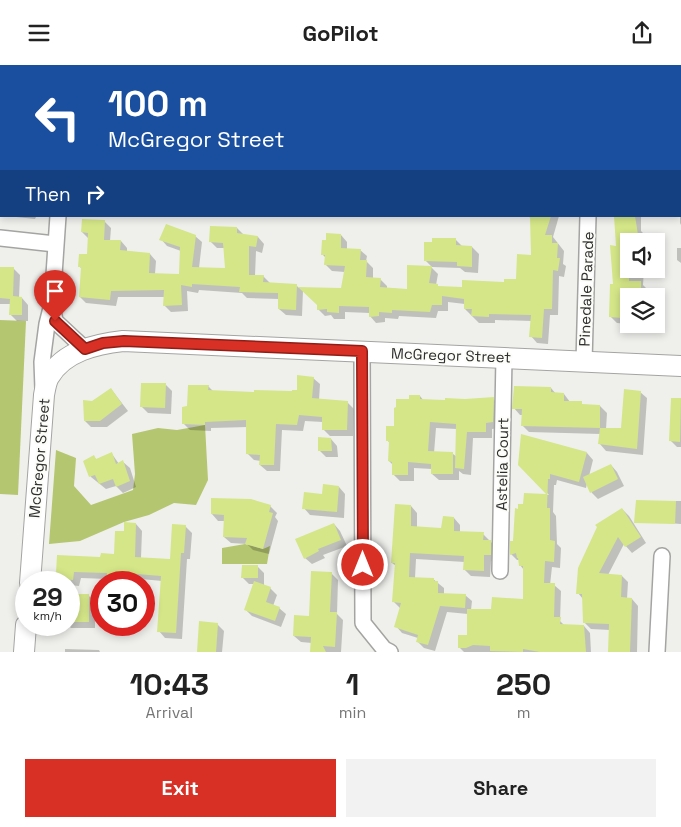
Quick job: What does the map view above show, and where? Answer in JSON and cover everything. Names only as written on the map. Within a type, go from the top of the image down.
[{"type":"street","points":[[44,395],[42,362],[52,304],[58,217]]},
{"type":"street","name":"Pinedale Parade","points":[[584,362],[588,217]]},
{"type":"street","points":[[0,238],[55,244]]},
{"type":"street","points":[[52,304],[55,321],[85,349]]},
{"type":"street","name":"McGregor Street","points":[[31,571],[44,395],[49,377],[71,355],[103,343],[124,341],[681,366]]},
{"type":"street","points":[[362,351],[363,623],[384,649],[390,652]]},
{"type":"street","name":"Astelia Court","points":[[500,571],[504,357]]},
{"type":"street","points":[[657,652],[662,556]]},
{"type":"street","points":[[24,652],[25,636]]},
{"type":"green space","points":[[0,320],[26,321],[18,495],[0,494]]},
{"type":"green space","points":[[205,425],[208,480],[196,505],[174,503],[149,515],[124,522],[80,541],[49,544],[56,450],[76,458],[74,486],[91,505],[133,490],[135,474],[132,434],[158,428],[177,430]]},
{"type":"green space","points":[[245,544],[263,549],[270,546],[267,564],[222,564],[222,548]]},
{"type":"building","points":[[530,217],[551,217],[545,235],[552,235],[552,243],[558,243],[557,258],[560,258],[558,271],[553,270],[552,309],[544,309],[542,338],[529,337],[531,315],[489,314],[489,317],[471,316],[472,309],[464,309],[464,299],[442,296],[442,305],[432,305],[430,312],[392,310],[392,313],[379,312],[379,316],[369,317],[369,307],[339,306],[339,313],[327,312],[327,309],[317,310],[317,305],[298,287],[341,288],[345,266],[324,265],[325,255],[321,255],[322,240],[326,240],[326,233],[341,234],[341,248],[361,249],[360,260],[367,260],[366,277],[381,278],[380,287],[407,289],[407,265],[432,266],[429,283],[438,284],[438,286],[462,287],[462,280],[504,282],[504,279],[516,279],[517,254],[531,255]]},
{"type":"building","points":[[614,217],[635,217],[638,233],[620,233],[620,278],[629,278],[629,281],[641,281],[641,288],[620,288],[620,318],[609,317],[610,284],[613,284],[610,245],[616,246]]},
{"type":"building","points":[[82,219],[105,220],[104,240],[121,240],[120,250],[150,253],[149,273],[179,274],[180,247],[159,240],[166,224],[196,235],[192,267],[225,268],[223,243],[209,242],[210,226],[237,227],[237,233],[258,236],[256,247],[249,246],[249,275],[264,275],[263,282],[297,284],[296,310],[278,309],[278,293],[239,292],[240,287],[192,284],[192,287],[181,285],[182,305],[163,306],[164,290],[111,291],[110,300],[79,297],[81,267],[78,267],[79,254],[87,254],[88,233],[81,232]]},
{"type":"building","points":[[432,238],[456,238],[456,245],[472,246],[472,267],[457,266],[457,262],[424,261],[424,242],[432,242]]},
{"type":"building","points":[[0,267],[14,267],[13,296],[22,297],[22,315],[9,315],[10,299],[0,298]]},
{"type":"building","points":[[297,375],[314,377],[312,398],[348,401],[347,430],[322,430],[322,417],[299,415],[297,425],[276,424],[274,465],[259,465],[260,455],[246,454],[246,420],[205,422],[205,425],[182,424],[182,407],[187,406],[188,385],[209,385],[208,390],[292,391],[297,390]]},
{"type":"building","points":[[141,383],[166,383],[165,408],[140,407]]},
{"type":"building","points":[[514,386],[551,387],[551,392],[564,393],[564,401],[582,401],[582,404],[600,405],[600,428],[521,426],[522,409],[512,409]]},
{"type":"building","points":[[111,388],[122,404],[100,421],[84,421],[83,400],[92,401]]},
{"type":"building","points":[[624,389],[641,391],[637,449],[598,444],[600,428],[621,428]]},
{"type":"building","points":[[409,395],[420,395],[420,399],[445,400],[445,398],[494,397],[493,422],[486,423],[486,432],[467,432],[464,469],[455,468],[456,424],[430,422],[428,451],[453,452],[453,474],[431,474],[431,464],[408,462],[408,475],[392,475],[392,462],[388,461],[389,441],[386,441],[386,426],[394,426],[396,399],[409,399]]},
{"type":"building","points":[[671,398],[681,398],[680,442],[669,441]]},
{"type":"building","points":[[521,434],[587,452],[579,482],[550,474],[550,479],[548,479],[547,508],[550,508],[550,540],[555,541],[554,562],[545,561],[544,583],[555,583],[554,617],[561,617],[560,624],[584,625],[586,652],[540,652],[523,649],[523,652],[490,651],[490,646],[473,645],[466,648],[458,648],[458,635],[467,635],[467,609],[491,609],[492,597],[523,599],[523,566],[519,566],[516,553],[510,555],[510,541],[513,541],[515,508],[518,509],[518,504],[523,504],[524,493],[546,494],[518,465]]},
{"type":"building","points":[[318,437],[331,438],[332,451],[318,451]]},
{"type":"building","points":[[112,452],[116,464],[123,460],[130,481],[116,487],[113,479],[99,484],[95,475],[89,477],[83,461],[94,455],[96,459]]},
{"type":"building","points":[[611,464],[618,479],[590,493],[583,477]]},
{"type":"building","points":[[323,484],[339,486],[337,512],[302,509],[304,492],[322,494]]},
{"type":"building","points":[[211,498],[251,499],[271,505],[269,512],[273,513],[263,549],[245,544],[247,538],[223,537],[224,515],[211,514]]},
{"type":"building","points":[[636,500],[676,501],[675,524],[634,523]]},
{"type":"building","points":[[395,504],[411,505],[411,526],[441,528],[443,516],[454,517],[454,531],[484,532],[483,540],[491,540],[491,555],[484,555],[484,571],[463,570],[464,556],[410,553],[409,577],[434,578],[434,581],[438,581],[438,593],[466,594],[465,608],[440,606],[428,645],[416,642],[418,635],[394,627],[401,603],[392,602],[395,563],[391,563]]},
{"type":"building","points":[[622,508],[641,537],[625,547],[618,537],[599,573],[622,575],[621,597],[632,598],[630,652],[608,652],[609,624],[583,623],[582,594],[576,594],[578,568],[597,527],[595,525]]},
{"type":"building","points":[[124,522],[136,523],[135,557],[170,559],[172,524],[186,525],[184,553],[181,553],[176,633],[157,632],[161,576],[155,576],[155,571],[56,571],[57,555],[100,557],[101,553],[114,554],[115,531],[124,531]]},
{"type":"building","points":[[334,523],[341,540],[318,549],[319,551],[304,559],[295,539]]},
{"type":"building","points":[[242,565],[258,565],[258,578],[241,578]]},
{"type":"building","points":[[311,571],[332,572],[330,612],[337,612],[335,647],[323,646],[326,652],[310,652],[311,637],[293,636],[294,615],[309,616]]},
{"type":"building","points":[[254,581],[271,587],[266,602],[280,607],[275,621],[244,610]]},
{"type":"building","points":[[80,594],[89,594],[89,622],[80,622]]},
{"type":"building","points":[[199,621],[218,623],[216,652],[197,652]]},
{"type":"route","points":[[55,321],[85,349],[103,343],[124,341],[362,351],[363,565]]}]
